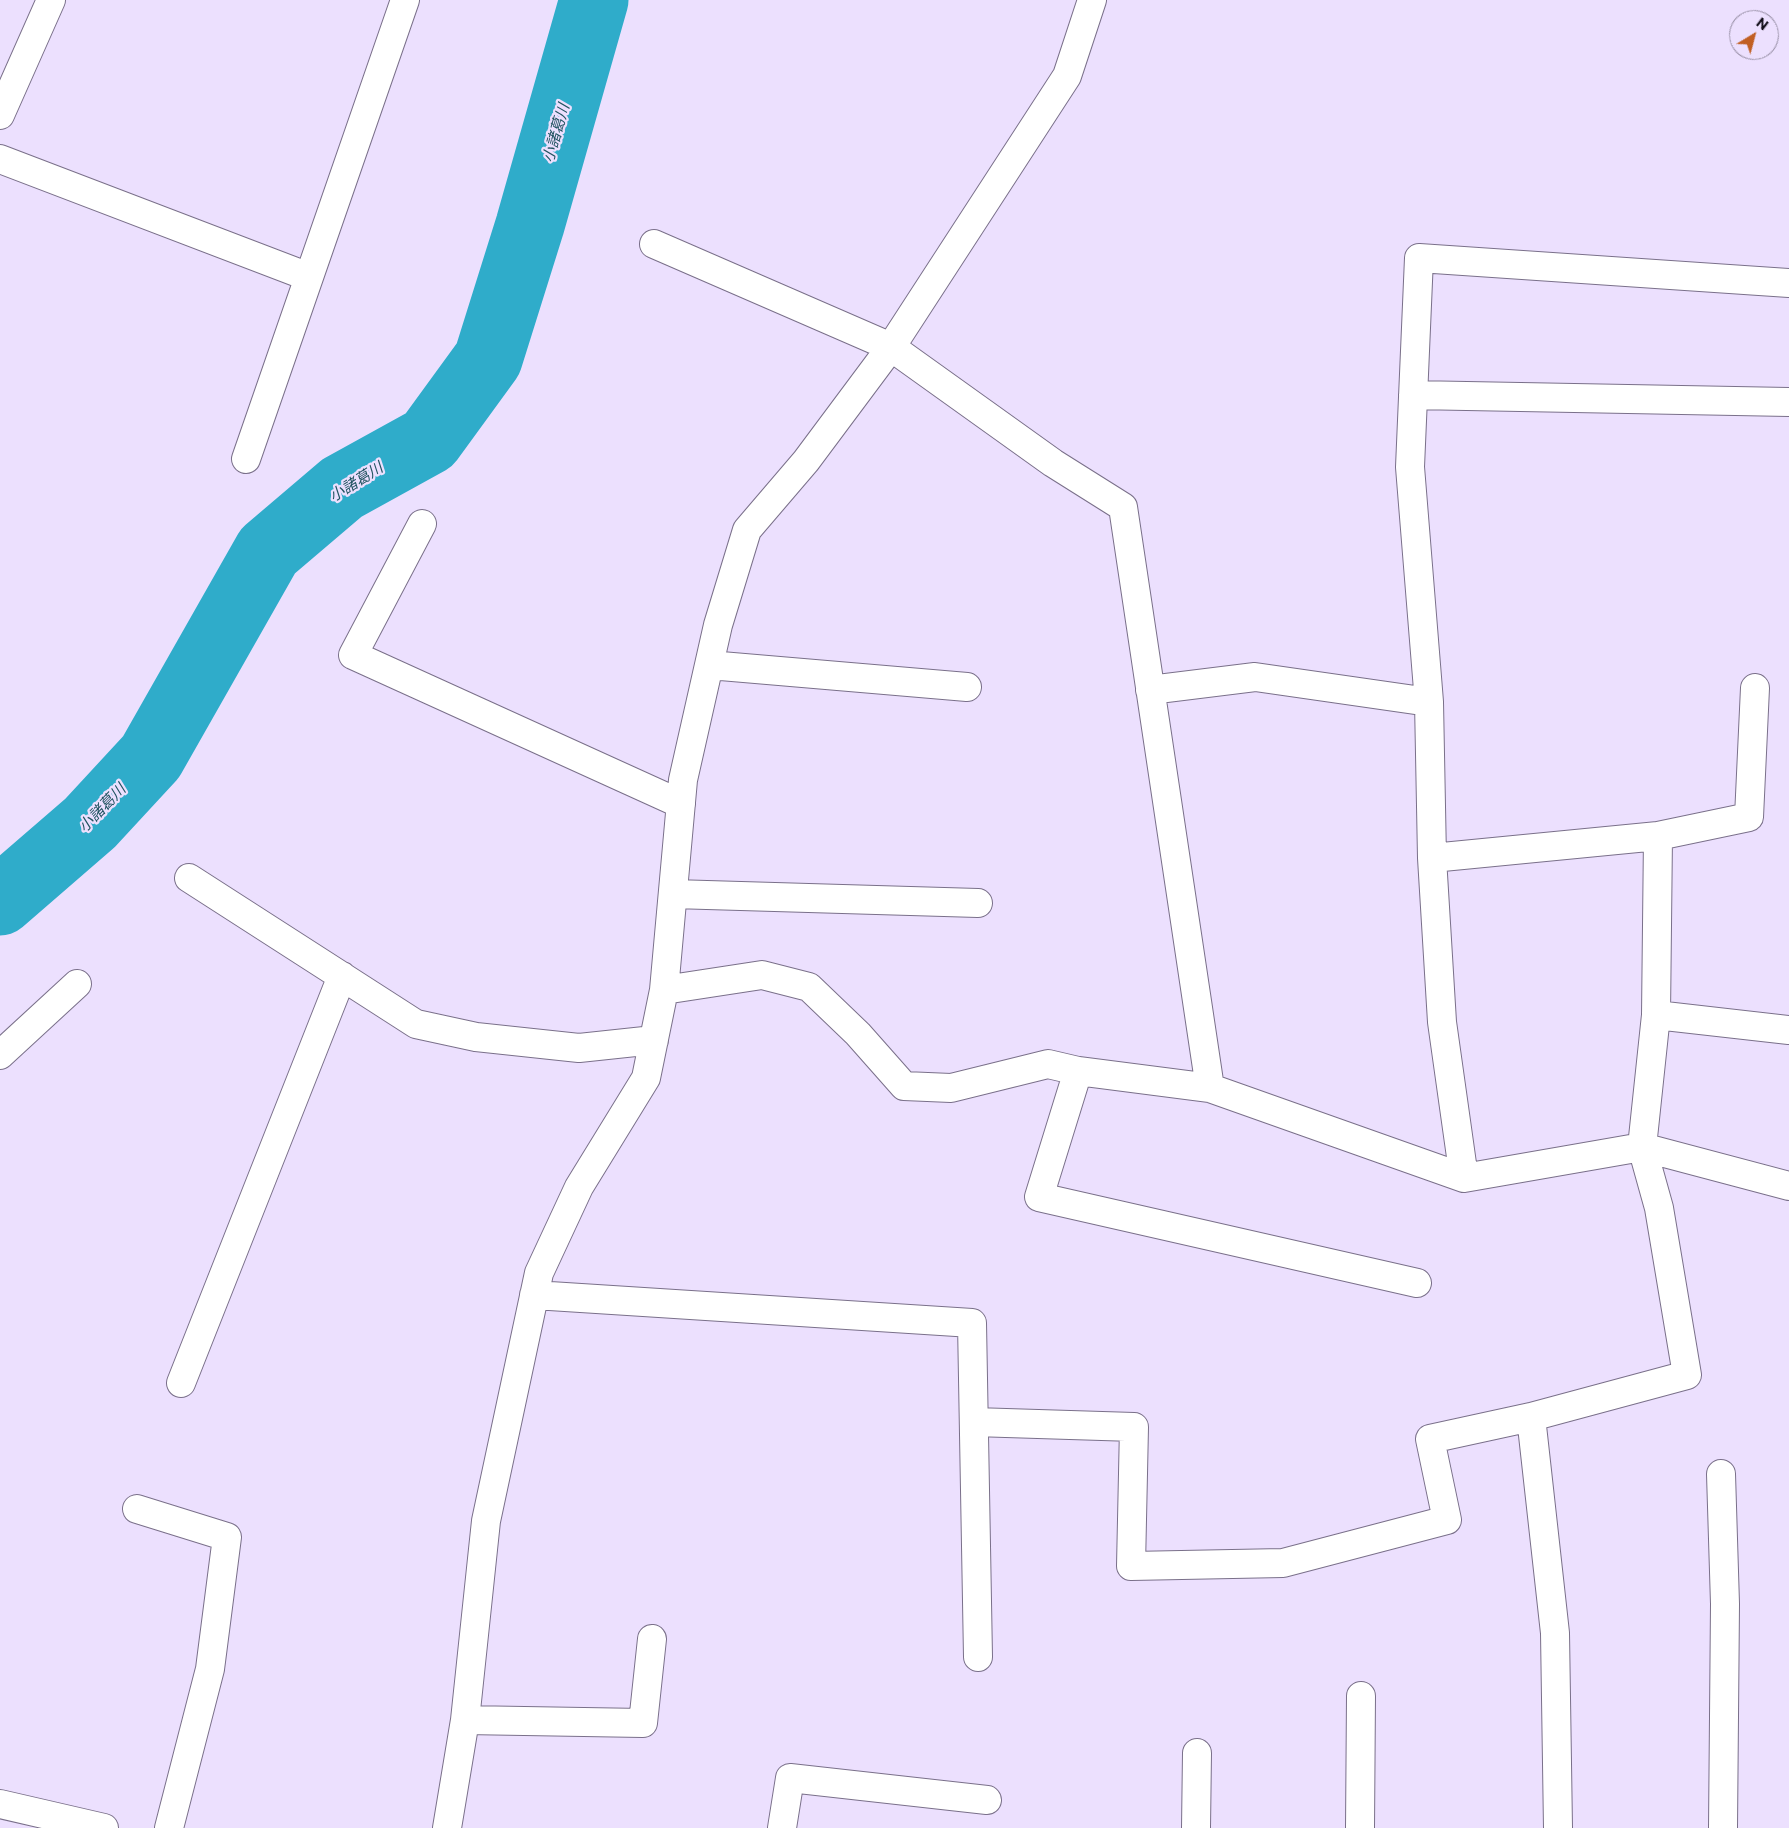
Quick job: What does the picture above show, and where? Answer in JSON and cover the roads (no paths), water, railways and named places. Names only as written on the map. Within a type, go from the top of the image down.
[{"type":"street","points":[[0,115],[52,0]]},
{"type":"street","points":[[246,459],[405,0]]},
{"type":"street","points":[[447,1828],[465,1720],[486,1521],[539,1272],[579,1187],[646,1078],[664,990],[683,780],[718,625],[748,530],[806,461],[891,347],[1066,76],[1092,0]]},
{"type":"street","points":[[0,159],[309,277]]},
{"type":"street","points":[[654,244],[891,347],[1053,463],[1123,507],[1210,1088]]},
{"type":"street","points":[[1464,1178],[1442,1022],[1432,858],[1429,702],[1410,467],[1418,258],[1789,283]]},
{"type":"street","points":[[1414,395],[1789,402]]},
{"type":"street","points":[[422,524],[353,655],[681,804]]},
{"type":"street","points":[[709,665],[967,687]]},
{"type":"street","points":[[1150,690],[1255,677],[1429,702]]},
{"type":"street","points":[[1432,858],[1658,836],[1749,817],[1755,688]]},
{"type":"street","points":[[974,1422],[1134,1427],[1131,1566],[1283,1563],[1447,1520],[1430,1439],[1531,1417],[1687,1375],[1659,1208],[1642,1147],[1656,1015],[1658,836]]},
{"type":"street","points":[[190,878],[416,1024],[476,1037],[579,1048],[654,1040]]},
{"type":"street","points":[[673,894],[978,903]]},
{"type":"street","points":[[664,990],[762,975],[809,987],[858,1034],[904,1086],[951,1088],[1048,1064],[1078,1071],[1210,1088],[1464,1178],[1642,1147],[1789,1186]]},
{"type":"street","points":[[181,1383],[342,976]]},
{"type":"street","points":[[0,1055],[77,984]]},
{"type":"street","points":[[1656,1015],[1789,1030]]},
{"type":"street","points":[[1078,1071],[1039,1197],[1417,1283]]},
{"type":"street","points":[[534,1295],[972,1323],[978,1657]]},
{"type":"street","points":[[1531,1417],[1555,1633],[1558,1828]]},
{"type":"street","points":[[1720,1474],[1725,1604],[1723,1828]]},
{"type":"street","points":[[137,1509],[227,1537],[210,1669],[169,1828]]},
{"type":"street","points":[[465,1720],[644,1723],[652,1639]]},
{"type":"street","points":[[1360,1828],[1361,1696]]},
{"type":"street","points":[[1196,1753],[1196,1828]]},
{"type":"street","points":[[782,1828],[790,1778],[987,1800]]},
{"type":"street","points":[[0,1804],[104,1828]]},
{"type":"waterway","name":"小諸葛川","points":[[0,901],[90,823],[151,757],[268,551],[342,488],[429,440],[488,359],[530,225],[594,0]]}]
